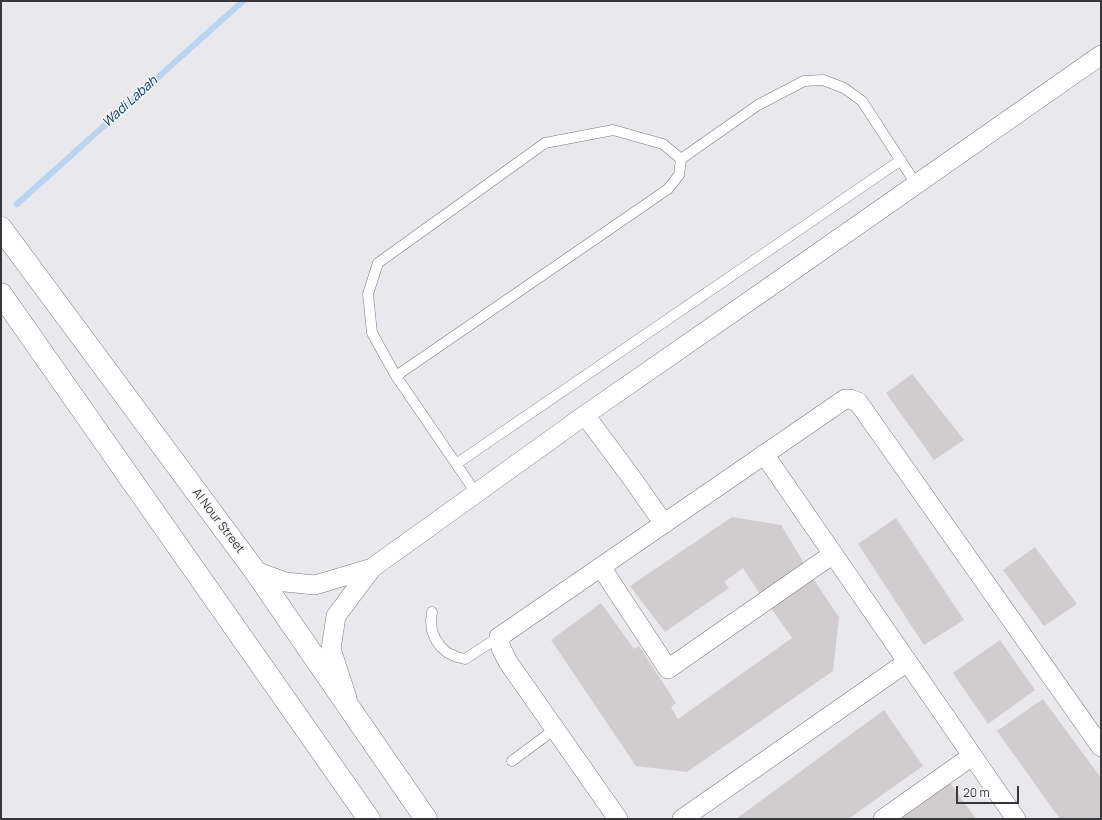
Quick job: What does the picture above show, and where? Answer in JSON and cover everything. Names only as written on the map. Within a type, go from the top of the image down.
[{"type":"street","points":[[351,711],[331,649],[336,616],[372,568],[585,415],[1101,55]]},
{"type":"street","name":"Al Nour Street","points":[[1,228],[255,571],[426,819]]},
{"type":"street","points":[[1,294],[369,819]]},
{"type":"street","points":[[618,819],[508,662],[501,648],[499,637],[845,399],[858,402],[1101,747]]},
{"type":"street","points":[[585,415],[664,524]]},
{"type":"street","points":[[764,454],[1016,819]]},
{"type":"street","points":[[601,567],[668,669],[833,554]]},
{"type":"street","points":[[255,571],[284,582],[315,585],[372,568]]},
{"type":"street","points":[[682,819],[907,662]]},
{"type":"street","points":[[883,819],[972,756]]},
{"type":"lane","points":[[396,376],[668,189],[679,174],[681,159],[758,105],[804,81],[823,80],[844,88],[862,101],[916,184]]},
{"type":"lane","points":[[476,493],[396,376],[372,333],[368,294],[378,263],[545,143],[613,130],[663,144],[681,159]]},
{"type":"lane","points":[[456,464],[901,160]]},
{"type":"lane","points":[[432,612],[432,631],[436,640],[448,653],[457,657],[465,659],[499,637]]},
{"type":"lane","points":[[512,761],[555,729]]},
{"type":"building","points":[[912,374],[964,440],[934,460],[886,393]]},
{"type":"building","points":[[732,517],[781,525],[805,565],[761,596],[743,568],[724,582],[729,588],[665,632],[630,586]]},
{"type":"building","points":[[896,518],[964,620],[924,645],[858,544]]},
{"type":"building","points":[[1035,547],[1077,604],[1044,626],[1003,570]]},
{"type":"building","points":[[812,577],[839,617],[833,671],[687,772],[636,766],[551,640],[601,603],[634,649],[639,646],[676,703],[671,707],[678,719],[792,638],[771,608]]},
{"type":"building","points":[[1000,640],[1035,690],[988,724],[953,673]]},
{"type":"building","points":[[1043,699],[1101,778],[1101,819],[1060,819],[997,731]]},
{"type":"building","points":[[884,710],[923,766],[848,819],[736,819]]},
{"type":"building","points":[[948,780],[976,819],[894,819]]},
{"type":"waterway","name":"Wadi Labah","points":[[17,204],[243,1]]}]
